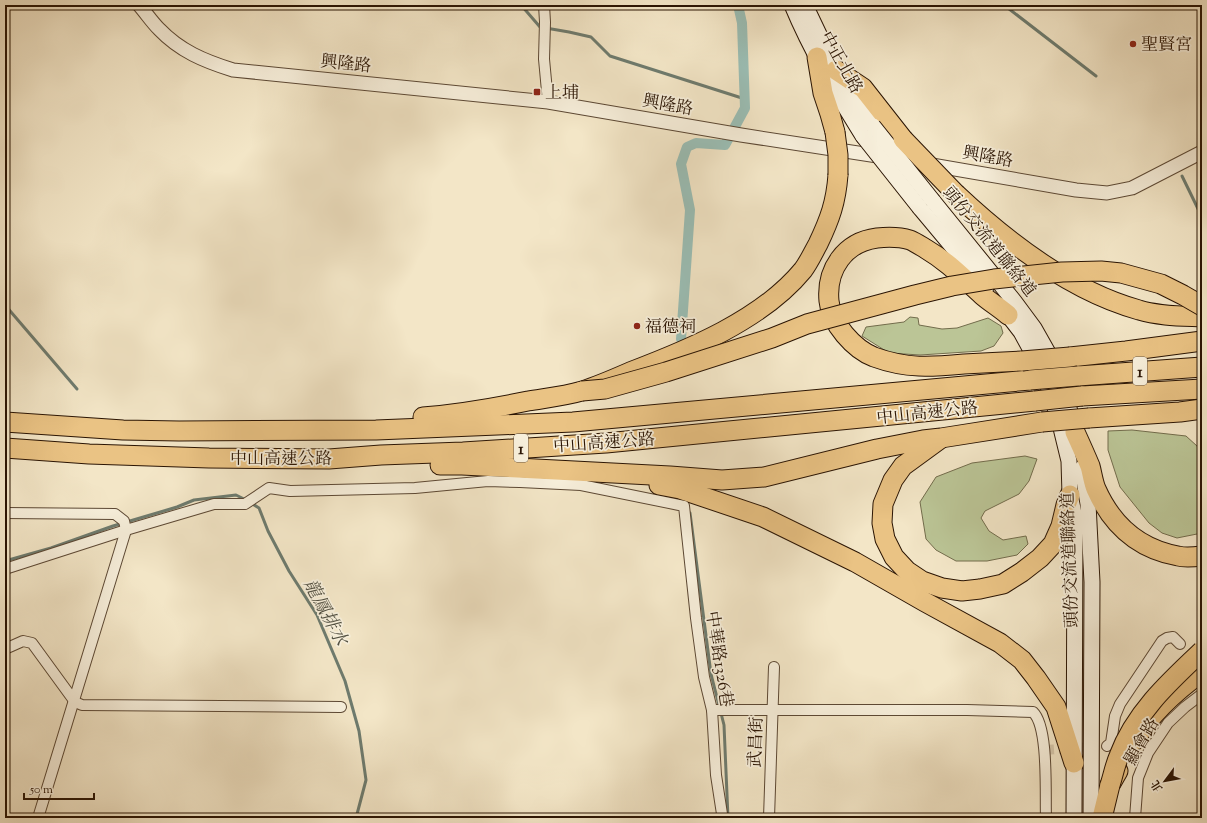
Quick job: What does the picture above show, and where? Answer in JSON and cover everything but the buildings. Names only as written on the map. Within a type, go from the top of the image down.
[{"type":"highway","points":[[582,391],[666,359],[716,336],[752,314],[787,287],[803,269],[830,220],[838,175],[838,155],[835,132],[823,93],[817,57]]},
{"type":"highway","points":[[836,70],[863,88],[903,139],[978,215],[1040,262],[1084,288],[1111,301],[1140,310],[1180,316],[1202,317]]},
{"type":"highway","points":[[1008,315],[983,296],[944,261],[910,240],[885,237],[862,242],[852,247],[838,260],[830,280],[829,302],[833,316],[846,337],[861,350],[873,357],[904,365],[924,367],[1070,357],[1202,341]]},
{"type":"highway","points":[[342,429],[358,422],[426,417],[493,408],[582,391],[605,389],[666,372],[745,347],[807,324],[952,286],[994,279],[1062,272],[1101,271],[1121,274],[1161,284],[1202,306]]},
{"type":"highway","name":"中山高速公路","points":[[5,422],[123,430],[179,431],[376,430],[573,422],[1030,380],[1202,367]]},
{"type":"highway","name":"中山高速公路","points":[[5,448],[97,455],[329,459],[606,443],[1082,396],[1202,389]]},
{"type":"highway","points":[[329,459],[387,465],[462,465],[722,480],[764,478],[877,449],[923,440],[1042,422],[1180,412],[1202,408]]},
{"type":"highway","points":[[1180,412],[1202,416]]},
{"type":"highway","points":[[1075,432],[1090,467],[1096,488],[1115,521],[1124,531],[1139,542],[1155,550],[1179,557],[1202,556]]},
{"type":"highway","points":[[941,438],[903,466],[893,480],[883,504],[882,523],[885,538],[894,557],[907,571],[922,581],[942,588],[962,591],[980,590],[1003,584],[1040,558],[1053,544],[1061,526],[1070,495]]},
{"type":"highway","points":[[558,470],[610,476],[680,489],[763,518],[855,562],[1000,643],[1022,660],[1056,707],[1074,763]]},
{"type":"highway","points":[[1102,818],[1119,756],[1134,726],[1159,693],[1202,651]]},
{"type":"highway","points":[[1110,785],[1138,736],[1149,720],[1171,696],[1202,672]]},
{"type":"main road","name":"中正北路","points":[[792,5],[798,20],[836,93],[868,131]]},
{"type":"main road","name":"中正北路","points":[[805,5],[836,70],[868,131]]},
{"type":"main road","name":"頭份交流道聯絡道","points":[[868,131],[933,201],[1014,300],[1034,328],[1056,367],[1064,390],[1075,432],[1088,504],[1091,566],[1091,818]]},
{"type":"main road","name":"頭份交流道聯絡道","points":[[868,131],[920,208],[1008,315],[1040,367],[1050,391],[1069,461],[1070,495],[1075,518],[1074,818]]},
{"type":"main road","points":[[1065,818],[1068,773],[1074,763]]},
{"type":"street","name":"興隆路","points":[[139,5],[168,38],[190,53],[209,63],[233,70],[548,102],[741,135],[934,165],[1076,190],[1107,193],[1132,188],[1202,152]]},
{"type":"street","points":[[544,5],[544,59],[548,102]]},
{"type":"street","name":"中華路1326巷","points":[[126,530],[214,504],[246,504],[269,488],[290,491],[407,488],[488,482],[520,482],[581,485],[684,506],[704,678],[714,710],[716,775],[722,814],[721,818]]},
{"type":"street","points":[[5,513],[115,514],[124,521],[126,530],[75,702],[38,818]]},
{"type":"street","points":[[5,569],[126,530]]},
{"type":"street","points":[[1107,746],[1111,743],[1115,716],[1120,704],[1162,641],[1173,637],[1180,644]]},
{"type":"street","points":[[5,649],[23,642],[32,644],[75,702],[82,705],[340,707]]},
{"type":"street","name":"武昌街","points":[[769,818],[774,666]]},
{"type":"street","name":"顯會路","points":[[1135,818],[1138,778],[1148,753],[1168,722],[1202,694]]},
{"type":"street","points":[[714,710],[967,710],[1033,712],[1037,715],[1040,725],[1044,750],[1046,818]]},
{"type":"green space","points":[[910,317],[918,318],[919,325],[942,329],[957,328],[988,318],[1001,326],[1003,333],[994,346],[981,351],[920,355],[889,353],[862,336],[866,327],[904,322]]},
{"type":"green space","points":[[1132,430],[1186,436],[1197,446],[1202,454],[1202,533],[1177,538],[1162,533],[1149,523],[1120,487],[1108,450],[1108,431]]},
{"type":"green space","points":[[1025,456],[1037,459],[1029,481],[1019,494],[985,511],[981,518],[989,531],[1003,540],[1026,536],[1028,544],[1017,555],[987,561],[956,561],[936,550],[926,539],[920,502],[936,477],[972,463]]},
{"type":"waterway","points":[[521,5],[540,27],[591,37],[610,56],[745,99]]},
{"type":"waterway","points":[[681,339],[690,210],[681,164],[687,147],[696,143],[725,145],[745,108],[742,23],[738,5]]},
{"type":"waterway","points":[[1004,5],[1096,76]]},
{"type":"waterway","points":[[1182,176],[1202,217]]},
{"type":"waterway","points":[[5,305],[77,389]]},
{"type":"waterway","points":[[5,561],[51,548],[113,526],[177,507],[194,500],[236,495],[246,500]]},
{"type":"waterway","name":"龍鳳排水","points":[[251,503],[259,508],[268,531],[289,571],[317,615],[345,681],[359,731],[366,780],[356,818]]},
{"type":"waterway","points":[[690,513],[711,674],[724,725],[728,818]]},
{"type":"tunnel","points":[[1044,750],[1107,746]]},
{"type":"place","name":"聖賢宮","points":[[1133,44]]},
{"type":"place","name":"上埔","points":[[537,92]]},
{"type":"place","name":"福德祠","points":[[637,326]]}]
